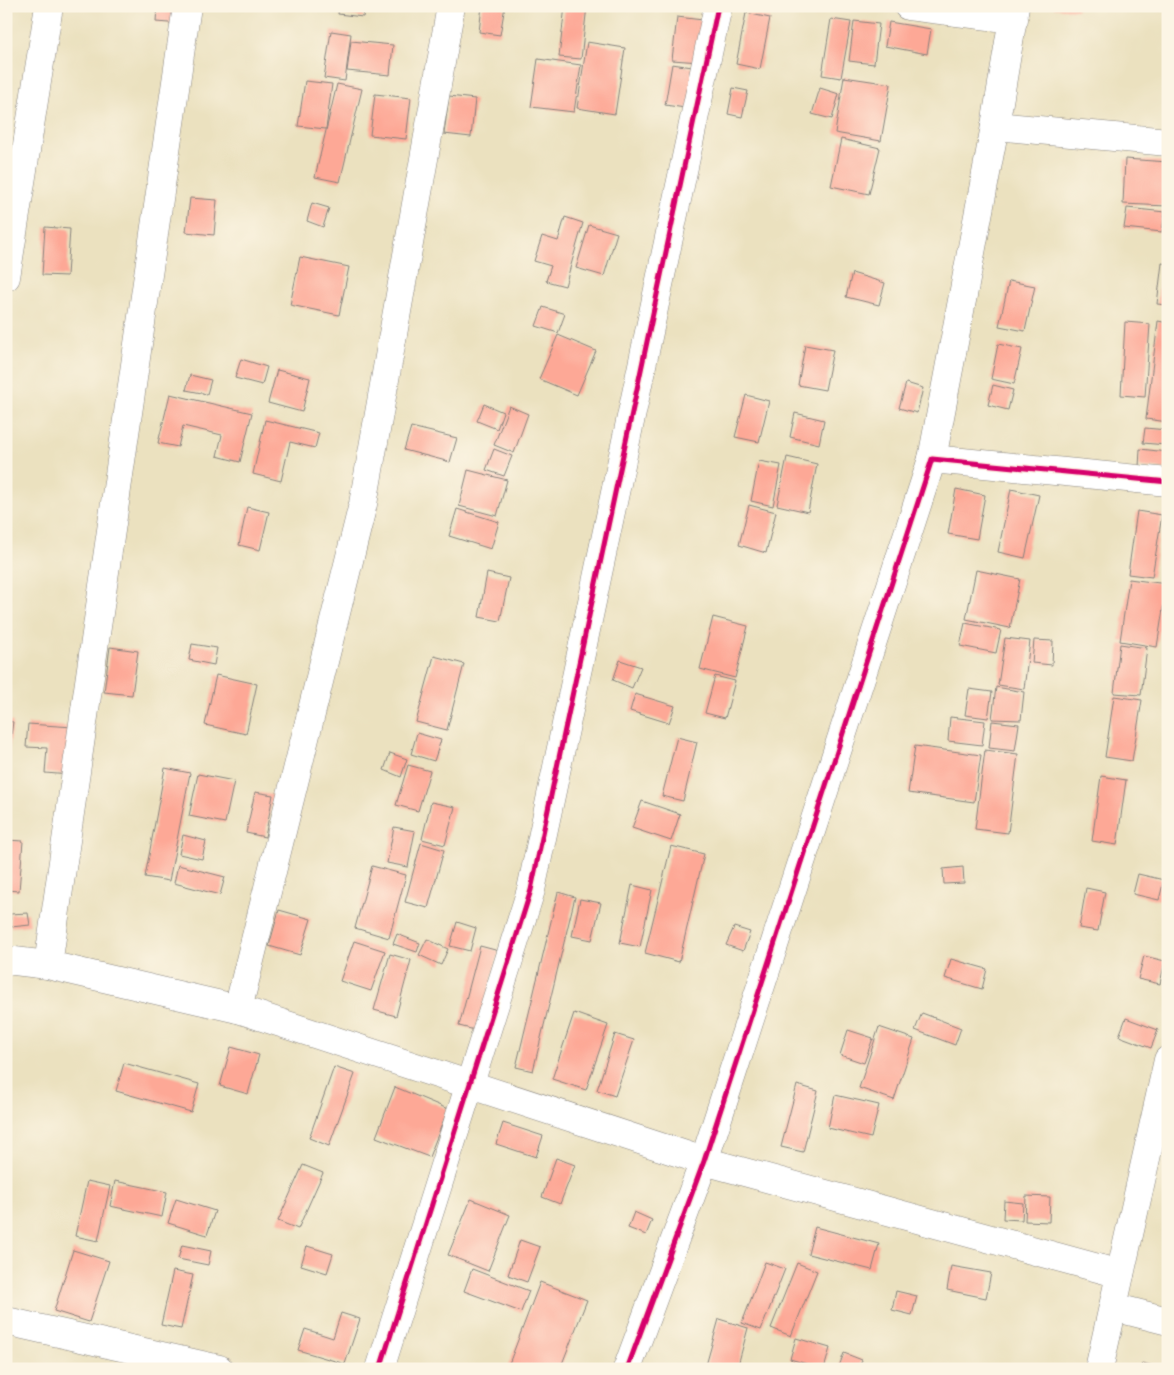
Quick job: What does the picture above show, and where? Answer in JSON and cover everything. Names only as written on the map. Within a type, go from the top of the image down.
[{"type":"street","points":[[6,277],[12,203],[49,6]]},
{"type":"street","points":[[48,964],[187,6]]},
{"type":"street","points":[[238,1009],[363,504],[451,6]]},
{"type":"street","points":[[380,1369],[531,890],[718,6]]},
{"type":"street","points":[[627,1369],[704,1161],[932,459],[1014,13],[908,6]]},
{"type":"street","points":[[994,126],[1168,142]]},
{"type":"street","points":[[932,459],[1168,482]]},
{"type":"street","points":[[6,960],[48,964],[238,1009],[704,1161],[1120,1274]]},
{"type":"street","points":[[1099,1369],[1168,1060]]},
{"type":"street","points":[[1113,1307],[1168,1321]]},
{"type":"street","points":[[6,1321],[143,1360],[219,1369]]},
{"type":"building","points":[[157,6],[182,6],[181,24],[156,22]]},
{"type":"building","points":[[339,6],[365,6],[363,17],[338,14]]},
{"type":"building","points":[[482,6],[505,6],[500,35],[479,32]]},
{"type":"building","points":[[565,6],[587,6],[581,59],[559,57]]},
{"type":"building","points":[[1054,6],[1078,6],[1077,10],[1054,8]]},
{"type":"building","points":[[746,13],[770,18],[760,69],[736,64]]},
{"type":"building","points":[[677,17],[703,20],[700,62],[672,60]]},
{"type":"building","points":[[831,19],[851,22],[841,78],[822,75]]},
{"type":"building","points":[[854,21],[879,24],[874,64],[849,61]]},
{"type":"building","points":[[889,22],[931,29],[927,54],[885,46]]},
{"type":"building","points":[[331,31],[351,34],[345,81],[324,78]]},
{"type":"building","points":[[351,41],[393,45],[390,75],[347,71]]},
{"type":"building","points":[[587,42],[625,48],[615,114],[577,108]]},
{"type":"building","points":[[538,59],[581,65],[574,112],[531,107]]},
{"type":"building","points":[[672,64],[699,68],[692,109],[665,105]]},
{"type":"building","points":[[844,77],[891,84],[881,141],[835,133]]},
{"type":"building","points":[[305,81],[332,84],[326,129],[298,126]]},
{"type":"building","points":[[337,84],[362,89],[340,182],[315,177]]},
{"type":"building","points":[[733,88],[748,91],[742,117],[728,114]]},
{"type":"building","points":[[820,88],[839,94],[832,119],[812,114]]},
{"type":"building","points":[[375,94],[411,98],[406,139],[370,135]]},
{"type":"building","points":[[449,96],[475,99],[471,137],[444,134]]},
{"type":"building","points":[[841,139],[880,148],[869,194],[831,186]]},
{"type":"building","points":[[1125,159],[1168,162],[1167,206],[1123,204]]},
{"type":"building","points":[[190,198],[217,200],[214,235],[186,232]]},
{"type":"building","points":[[312,203],[329,208],[323,227],[307,221]]},
{"type":"building","points":[[1127,208],[1165,212],[1162,232],[1124,228]]},
{"type":"building","points":[[565,217],[583,223],[565,286],[546,281],[551,266],[534,261],[542,236],[558,241]]},
{"type":"building","points":[[589,225],[617,233],[604,276],[576,268]]},
{"type":"building","points":[[45,227],[70,229],[67,276],[42,275]]},
{"type":"building","points":[[300,257],[349,267],[339,315],[290,305]]},
{"type":"building","points":[[1162,263],[1168,264],[1168,305],[1157,304]]},
{"type":"building","points":[[852,273],[885,283],[879,305],[846,297]]},
{"type":"building","points":[[1009,281],[1035,286],[1025,331],[999,326]]},
{"type":"building","points":[[543,307],[565,314],[558,333],[536,326]]},
{"type":"building","points":[[1158,321],[1168,323],[1168,422],[1146,419]]},
{"type":"building","points":[[1125,322],[1150,324],[1145,397],[1121,395]]},
{"type":"building","points":[[558,335],[596,351],[577,395],[539,379]]},
{"type":"building","points":[[998,344],[1022,349],[1014,384],[991,379]]},
{"type":"building","points":[[805,345],[833,350],[825,390],[798,385]]},
{"type":"building","points":[[241,359],[267,367],[262,385],[235,378]]},
{"type":"building","points":[[277,370],[310,378],[302,412],[268,403]]},
{"type":"building","points":[[190,375],[211,380],[207,394],[186,390]]},
{"type":"building","points":[[906,383],[923,388],[917,413],[899,408]]},
{"type":"building","points":[[993,385],[1013,390],[1008,410],[988,405]]},
{"type":"building","points":[[170,394],[252,413],[240,462],[217,456],[222,435],[183,426],[178,447],[158,443]]},
{"type":"building","points":[[746,395],[769,401],[759,442],[735,437]]},
{"type":"building","points":[[484,404],[503,412],[497,429],[477,421]]},
{"type":"building","points":[[509,406],[528,414],[514,453],[494,445]]},
{"type":"building","points":[[795,413],[824,420],[819,444],[790,437]]},
{"type":"building","points":[[265,420],[319,433],[315,448],[290,442],[281,481],[253,474]]},
{"type":"building","points":[[411,427],[457,438],[450,462],[404,450]]},
{"type":"building","points":[[1145,428],[1167,430],[1166,445],[1143,443]]},
{"type":"building","points":[[494,449],[512,456],[504,476],[486,470]]},
{"type":"building","points":[[1140,449],[1167,452],[1165,469],[1139,467]]},
{"type":"building","points":[[787,457],[817,464],[808,512],[777,505]]},
{"type":"building","points":[[759,461],[781,465],[773,506],[751,501]]},
{"type":"building","points":[[468,470],[507,480],[497,516],[459,506]]},
{"type":"building","points":[[956,489],[985,495],[977,539],[948,534]]},
{"type":"building","points":[[1011,489],[1039,495],[1025,558],[998,552]]},
{"type":"building","points":[[749,505],[776,512],[766,553],[739,545]]},
{"type":"building","points":[[247,507],[269,512],[260,550],[239,545]]},
{"type":"building","points":[[457,509],[499,522],[491,549],[449,536]]},
{"type":"building","points":[[1137,511],[1162,515],[1152,577],[1128,574]]},
{"type":"building","points":[[976,570],[1020,579],[1010,628],[966,619]]},
{"type":"building","points":[[487,573],[509,578],[500,621],[479,617]]},
{"type":"building","points":[[1129,579],[1167,584],[1157,647],[1120,641]]},
{"type":"building","points":[[713,617],[748,626],[735,678],[700,669]]},
{"type":"building","points":[[965,623],[1001,630],[996,653],[960,646]]},
{"type":"building","points":[[1005,638],[1030,641],[1024,689],[998,685]]},
{"type":"building","points":[[1034,640],[1053,641],[1052,665],[1032,663]]},
{"type":"building","points":[[192,644],[217,648],[214,665],[189,660]]},
{"type":"building","points":[[1120,644],[1147,648],[1141,695],[1114,693]]},
{"type":"building","points":[[110,647],[138,651],[132,695],[104,692]]},
{"type":"building","points":[[434,656],[464,664],[447,730],[416,722]]},
{"type":"building","points":[[620,660],[641,667],[632,688],[613,680]]},
{"type":"building","points":[[216,675],[257,684],[246,734],[205,725]]},
{"type":"building","points":[[715,676],[735,681],[725,718],[705,713]]},
{"type":"building","points":[[996,687],[1024,692],[1021,720],[992,719]]},
{"type":"building","points":[[969,689],[992,692],[988,718],[965,715]]},
{"type":"building","points":[[635,694],[675,706],[669,723],[630,711]]},
{"type":"building","points":[[1114,696],[1142,700],[1132,761],[1105,757]]},
{"type":"building","points":[[950,717],[985,721],[982,745],[948,741]]},
{"type":"building","points":[[6,721],[13,722],[7,761],[6,761]]},
{"type":"building","points":[[992,721],[1019,724],[1015,751],[989,748]]},
{"type":"building","points":[[28,724],[73,727],[70,775],[45,773],[47,748],[26,747]]},
{"type":"building","points":[[417,733],[441,740],[434,761],[411,754]]},
{"type":"building","points":[[677,737],[697,742],[683,801],[662,796]]},
{"type":"building","points":[[915,746],[981,755],[974,802],[908,793]]},
{"type":"building","points":[[985,750],[1018,754],[1008,833],[975,829]]},
{"type":"building","points":[[390,753],[407,759],[401,777],[384,770]]},
{"type":"building","points":[[408,765],[430,771],[418,811],[396,805]]},
{"type":"building","points":[[165,768],[190,773],[169,881],[145,877]]},
{"type":"building","points":[[198,774],[234,781],[225,823],[189,816]]},
{"type":"building","points":[[1101,776],[1126,780],[1117,845],[1092,841]]},
{"type":"building","points":[[255,792],[273,795],[265,837],[246,833]]},
{"type":"building","points":[[642,801],[680,814],[671,841],[632,828]]},
{"type":"building","points":[[431,802],[455,807],[445,845],[422,839]]},
{"type":"building","points":[[394,827],[415,831],[408,867],[387,863]]},
{"type":"building","points":[[183,835],[206,841],[202,859],[179,854]]},
{"type":"building","points":[[6,840],[23,841],[19,891],[6,890]]},
{"type":"building","points":[[421,843],[444,850],[428,908],[405,902]]},
{"type":"building","points":[[671,846],[704,854],[679,962],[645,953]]},
{"type":"building","points":[[178,865],[225,877],[220,895],[174,883]]},
{"type":"building","points":[[372,866],[406,875],[389,938],[355,928]]},
{"type":"building","points":[[963,867],[964,883],[944,884],[943,869]]},
{"type":"building","points":[[1138,874],[1164,880],[1159,900],[1133,894]]},
{"type":"building","points":[[632,885],[652,890],[640,947],[620,943]]},
{"type":"building","points":[[1086,888],[1105,892],[1098,931],[1079,928]]},
{"type":"building","points":[[558,892],[575,897],[533,1071],[516,1067]]},
{"type":"building","points":[[580,899],[601,903],[592,940],[572,936]]},
{"type":"building","points":[[279,910],[311,919],[300,955],[269,946]]},
{"type":"building","points":[[28,913],[30,925],[11,927],[10,914]]},
{"type":"building","points":[[457,922],[476,928],[470,951],[450,946]]},
{"type":"building","points":[[734,927],[750,932],[743,951],[726,945]]},
{"type":"building","points":[[397,934],[420,943],[417,952],[393,944]]},
{"type":"building","points":[[427,939],[448,949],[441,965],[419,955]]},
{"type":"building","points":[[354,941],[385,951],[371,991],[340,981]]},
{"type":"building","points":[[480,946],[499,951],[479,1031],[459,1026]]},
{"type":"building","points":[[390,954],[411,960],[396,1016],[374,1010]]},
{"type":"building","points":[[1144,956],[1165,961],[1160,984],[1138,979]]},
{"type":"building","points":[[951,959],[987,969],[982,989],[945,978]]},
{"type":"building","points":[[574,1013],[608,1025],[586,1090],[552,1079]]},
{"type":"building","points":[[922,1013],[961,1028],[955,1045],[915,1030]]},
{"type":"building","points":[[1126,1018],[1158,1030],[1151,1048],[1119,1036]]},
{"type":"building","points":[[879,1027],[914,1039],[894,1100],[859,1088]]},
{"type":"building","points":[[848,1030],[873,1038],[864,1063],[840,1055]]},
{"type":"building","points":[[615,1034],[634,1040],[615,1096],[597,1090]]},
{"type":"building","points":[[231,1047],[259,1055],[248,1094],[220,1086]]},
{"type":"building","points":[[124,1063],[199,1084],[191,1112],[116,1091]]},
{"type":"building","points":[[334,1067],[355,1074],[329,1146],[309,1138]]},
{"type":"building","points":[[797,1085],[818,1091],[803,1152],[781,1147]]},
{"type":"building","points":[[395,1087],[448,1109],[429,1157],[376,1137]]},
{"type":"building","points":[[835,1095],[879,1105],[871,1138],[828,1128]]},
{"type":"building","points":[[503,1123],[543,1136],[536,1157],[496,1144]]},
{"type":"building","points":[[556,1158],[575,1165],[560,1204],[542,1197]]},
{"type":"building","points":[[303,1165],[323,1173],[298,1229],[278,1221]]},
{"type":"building","points":[[87,1181],[110,1186],[98,1241],[75,1236]]},
{"type":"building","points":[[115,1181],[167,1192],[162,1217],[110,1206]]},
{"type":"building","points":[[1026,1196],[1050,1197],[1049,1222],[1025,1221]]},
{"type":"building","points":[[176,1199],[215,1211],[207,1235],[168,1223]]},
{"type":"building","points":[[471,1199],[510,1215],[488,1271],[448,1255]]},
{"type":"building","points":[[1004,1201],[1023,1203],[1022,1220],[1003,1219]]},
{"type":"building","points":[[634,1212],[652,1220],[646,1235],[628,1228]]},
{"type":"building","points":[[815,1227],[879,1244],[872,1270],[808,1254]]},
{"type":"building","points":[[520,1240],[540,1247],[527,1282],[508,1275]]},
{"type":"building","points":[[182,1245],[211,1251],[208,1265],[178,1259]]},
{"type":"building","points":[[307,1246],[333,1254],[327,1273],[301,1265]]},
{"type":"building","points":[[73,1250],[109,1261],[89,1322],[54,1311]]},
{"type":"building","points":[[765,1262],[785,1269],[761,1330],[742,1323]]},
{"type":"building","points":[[797,1263],[817,1271],[791,1336],[771,1328]]},
{"type":"building","points":[[951,1266],[991,1273],[986,1298],[947,1290]]},
{"type":"building","points":[[472,1269],[529,1291],[521,1312],[464,1291]]},
{"type":"building","points":[[173,1271],[193,1275],[181,1329],[161,1325]]},
{"type":"building","points":[[540,1282],[587,1300],[560,1369],[507,1369]]},
{"type":"building","points":[[896,1291],[917,1296],[912,1315],[892,1310]]},
{"type":"building","points":[[341,1313],[360,1319],[345,1364],[298,1350],[305,1329],[333,1338]]},
{"type":"building","points":[[719,1319],[748,1328],[737,1369],[705,1369]]},
{"type":"building","points":[[796,1338],[830,1348],[824,1369],[790,1359]]},
{"type":"building","points":[[844,1353],[862,1360],[859,1369],[838,1369]]},
{"type":"building","points":[[1142,1363],[1162,1368],[1162,1369],[1140,1369]]},
{"type":"cycle path","points":[[380,1369],[531,890],[718,6]]},
{"type":"cycle path","points":[[627,1369],[704,1161],[932,459],[1168,482]]}]
